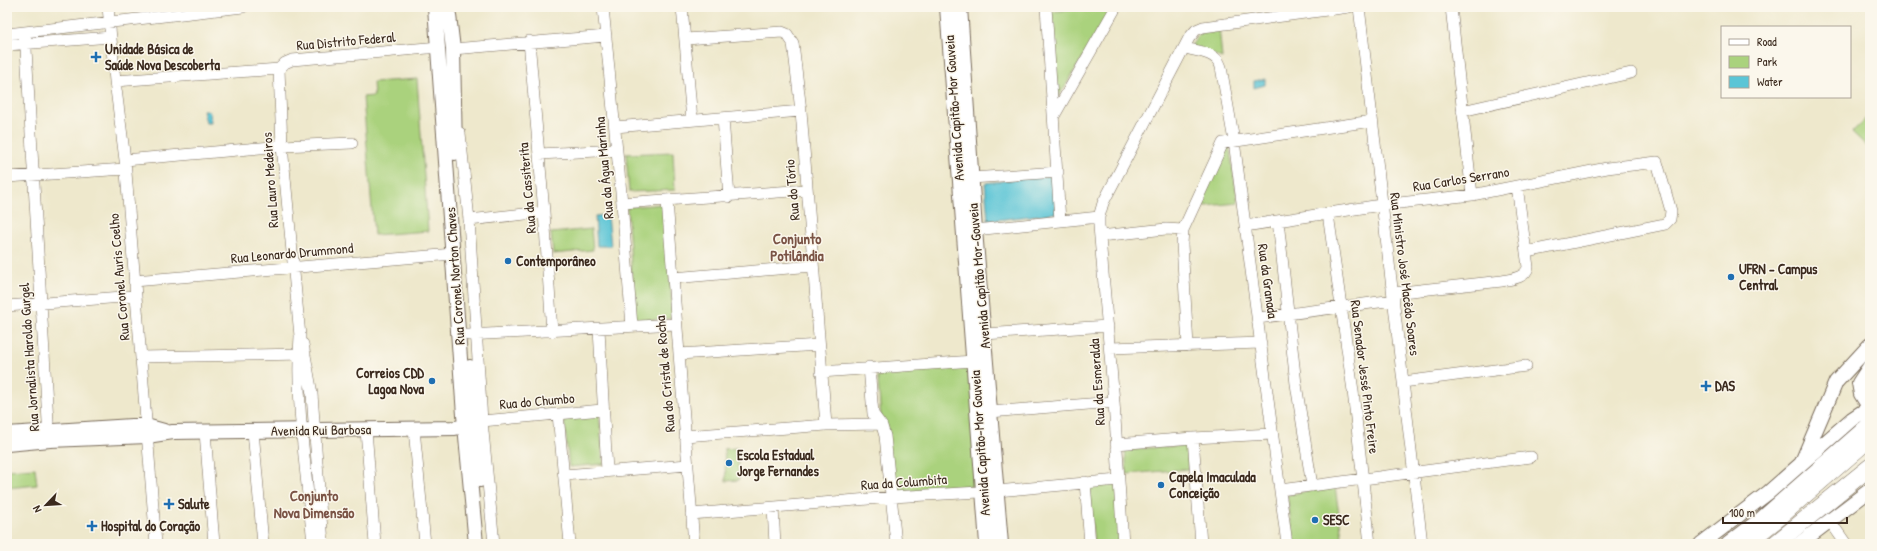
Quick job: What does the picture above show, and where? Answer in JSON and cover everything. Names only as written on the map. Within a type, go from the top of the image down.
[{"type":"highway","points":[[1745,544],[1777,519],[1864,438]]},
{"type":"highway","points":[[1775,544],[1870,467]]},
{"type":"main road","name":"Avenida Capitão-Mor Gouveia","points":[[947,7],[962,127],[973,361],[991,492],[987,544]]},
{"type":"main road","name":"Avenida Capitão Mor-Gouveia","points":[[960,7],[962,127],[971,178],[984,334],[990,412],[991,492],[1001,544]]},
{"type":"main road","name":"Rua Coronel Norton Chaves","points":[[442,9],[455,109],[455,144],[472,335],[476,544]]},
{"type":"main road","name":"Rua Coronel Norton Chaves","points":[[446,48],[453,254],[474,424],[485,544]]},
{"type":"main road","points":[[1800,466],[1836,382],[1870,345]]},
{"type":"main road","points":[[1701,544],[1770,492],[1852,418],[1870,409],[1861,394],[1859,382],[1870,366]]},
{"type":"main road","points":[[1728,544],[1864,438],[1870,423]]},
{"type":"main road","name":"Avenida Rui Barbosa","points":[[7,434],[49,435],[146,431],[206,432],[414,429],[474,424]]},
{"type":"main road","name":"Avenida Rui Barbosa","points":[[7,444],[49,435]]},
{"type":"main road","points":[[1799,544],[1870,490]]},
{"type":"street","name":"Rua Coronel Auris Coelho","points":[[108,7],[125,165],[156,544]]},
{"type":"street","points":[[7,34],[243,7]]},
{"type":"street","name":"Rua da Água Marinha","points":[[603,7],[632,326]]},
{"type":"street","points":[[682,7],[692,120]]},
{"type":"street","points":[[1046,7],[1058,172],[1060,221]]},
{"type":"street","points":[[1054,116],[1116,7]]},
{"type":"street","points":[[975,230],[1099,217],[1114,180],[1184,48],[1193,33],[1201,27],[1349,7]]},
{"type":"street","name":"Rua Ministro José Macêdo Soares","points":[[1359,7],[1381,205],[1394,296],[1422,544]]},
{"type":"street","points":[[1451,7],[1472,195]]},
{"type":"street","name":"Rua Jornalista Haroldo Gurgel","points":[[24,32],[49,435]]},
{"type":"street","name":"Rua do Tório","points":[[686,39],[783,32],[790,37],[794,49],[801,110],[826,425]]},
{"type":"street","name":"Rua Distrito Federal","points":[[115,81],[279,69],[285,63],[292,60],[606,36]]},
{"type":"street","points":[[7,44],[111,37]]},
{"type":"street","name":"Rua da Cassiterita","points":[[529,41],[544,212],[552,332]]},
{"type":"street","name":"Rua da Granada","points":[[1184,48],[1213,56],[1220,62],[1234,141],[1287,544]]},
{"type":"street","name":"Rua Lauro Medeiros","points":[[279,69],[282,146],[292,268],[302,354],[310,376],[309,431],[313,544]]},
{"type":"street","points":[[1462,111],[1631,73]]},
{"type":"street","name":"Rua Coronel Norton Chaves","points":[[455,109],[462,150],[469,220],[472,335]]},
{"type":"street","points":[[615,127],[801,110]]},
{"type":"street","points":[[722,118],[729,197]]},
{"type":"street","points":[[1188,346],[1183,230],[1223,143],[1372,121]]},
{"type":"street","points":[[7,177],[125,165],[282,146],[352,143]]},
{"type":"street","points":[[539,154],[617,150]]},
{"type":"street","name":"Rua Carlos Serrano","points":[[1245,226],[1381,205],[1472,195],[1607,168],[1657,162],[1671,211],[1670,219],[1664,224],[1526,252]]},
{"type":"street","points":[[971,178],[1058,172]]},
{"type":"street","points":[[1258,318],[1342,308],[1394,296],[1502,281],[1524,274],[1528,269],[1517,186]]},
{"type":"street","points":[[622,203],[729,197],[807,190]]},
{"type":"street","name":"Rua do Cristal de Rocha","points":[[667,201],[694,544]]},
{"type":"street","points":[[469,220],[544,212]]},
{"type":"street","name":"Rua Senador Jessé Pinto Freire","points":[[1328,214],[1342,308],[1370,544]]},
{"type":"street","name":"Rua da Esmeralda","points":[[1099,217],[1114,402],[1123,544]]},
{"type":"street","points":[[1278,221],[1296,384],[1312,486]]},
{"type":"street","points":[[1100,236],[1166,229],[1183,230]]},
{"type":"street","name":"Rua Leonardo Drummond","points":[[134,281],[453,254]]},
{"type":"street","points":[[673,278],[813,266]]},
{"type":"street","points":[[7,306],[135,296]]},
{"type":"street","points":[[472,335],[552,332],[676,324]]},
{"type":"street","points":[[984,334],[1108,326]]},
{"type":"street","points":[[599,329],[602,410],[607,471]]},
{"type":"street","points":[[1110,348],[1260,343]]},
{"type":"street","points":[[679,354],[819,345]]},
{"type":"street","points":[[141,357],[302,354]]},
{"type":"street","points":[[822,372],[869,367],[973,361]]},
{"type":"street","points":[[1403,382],[1526,366]]},
{"type":"street","points":[[869,367],[872,409],[874,416],[880,424],[885,436],[896,544]]},
{"type":"street","points":[[990,412],[1114,402]]},
{"type":"street","name":"Rua do Chumbo","points":[[474,424],[602,410]]},
{"type":"street","points":[[558,414],[570,544]]},
{"type":"street","name":"Rua Coronel Norton Chaves","points":[[474,424],[494,544]]},
{"type":"street","points":[[685,436],[826,425],[880,424]]},
{"type":"street","points":[[414,429],[425,544]]},
{"type":"street","points":[[366,430],[375,544]]},
{"type":"street","points":[[253,431],[263,544]]},
{"type":"street","name":"Rua Lauro Medeiros","points":[[309,431],[324,544]]},
{"type":"street","points":[[206,432],[214,544]]},
{"type":"street","points":[[1116,444],[1272,434]]},
{"type":"street","points":[[1193,438],[1201,544]]},
{"type":"street","points":[[1280,490],[1531,457]]},
{"type":"street","points":[[564,475],[688,465]]},
{"type":"street","name":"Rua da Columbita","points":[[691,514],[892,497],[991,492],[1118,480]]},
{"type":"street","points":[[1085,482],[1090,544]]},
{"type":"street","points":[[773,508],[775,544]]},
{"type":"street","points":[[1830,520],[1846,544]]},
{"type":"green space","points":[[1096,7],[1114,7],[1054,104],[1049,12]]},
{"type":"green space","points":[[1219,27],[1222,58],[1191,46],[1202,31]]},
{"type":"green space","points":[[417,79],[428,231],[374,235],[363,97],[374,96],[373,82]]},
{"type":"green space","points":[[1870,115],[1870,149],[1852,132]]},
{"type":"green space","points":[[1225,145],[1229,145],[1238,203],[1196,207]]},
{"type":"green space","points":[[673,152],[675,190],[629,192],[626,154]]},
{"type":"green space","points":[[664,204],[673,318],[635,321],[627,207]]},
{"type":"green space","points":[[591,229],[593,250],[553,254],[551,233]]},
{"type":"green space","points":[[972,367],[981,485],[894,494],[881,418],[877,368]]},
{"type":"green space","points":[[599,414],[604,464],[569,467],[564,418]]},
{"type":"green space","points":[[1187,445],[1189,469],[1127,474],[1125,450]]},
{"type":"green space","points":[[737,448],[739,480],[726,481],[724,449]]},
{"type":"green space","points":[[35,468],[37,485],[7,488],[7,470]]},
{"type":"green space","points":[[1117,481],[1121,544],[1094,544],[1088,487]]},
{"type":"green space","name":"SESC","points":[[1335,486],[1343,544],[1294,544],[1287,495]]},
{"type":"water","points":[[1265,79],[1265,85],[1254,88],[1254,81]]},
{"type":"water","points":[[203,110],[207,110],[210,113],[211,123],[206,123]]},
{"type":"water","points":[[1055,175],[1056,213],[988,221],[985,183]]},
{"type":"water","points":[[608,215],[611,246],[597,246],[595,216]]},
{"type":"place","name":"Unidade Básica de Saúde Nova Descoberta","points":[[96,57]]},
{"type":"place","name":"Contemporâneo","points":[[508,261]]},
{"type":"place","name":"UFRN - Campus Central","points":[[1731,277]]},
{"type":"place","name":"Correios CDD Lagoa Nova","points":[[432,381]]},
{"type":"place","name":"DAS","points":[[1706,386]]},
{"type":"place","name":"Escola Estadual Jorge Fernandes","points":[[729,463]]},
{"type":"place","name":"Capela Imaculada Conceição","points":[[1161,485]]},
{"type":"place","name":"Salute","points":[[169,504]]},
{"type":"place","name":"SESC","points":[[1315,520]]},
{"type":"place","name":"Hospital do Coração","points":[[92,526]]},
{"type":"district","name":"Conjunto Potilândia","points":[[797,248]]},
{"type":"district","name":"Conjunto Nova Dimensão","points":[[314,504]]}]
